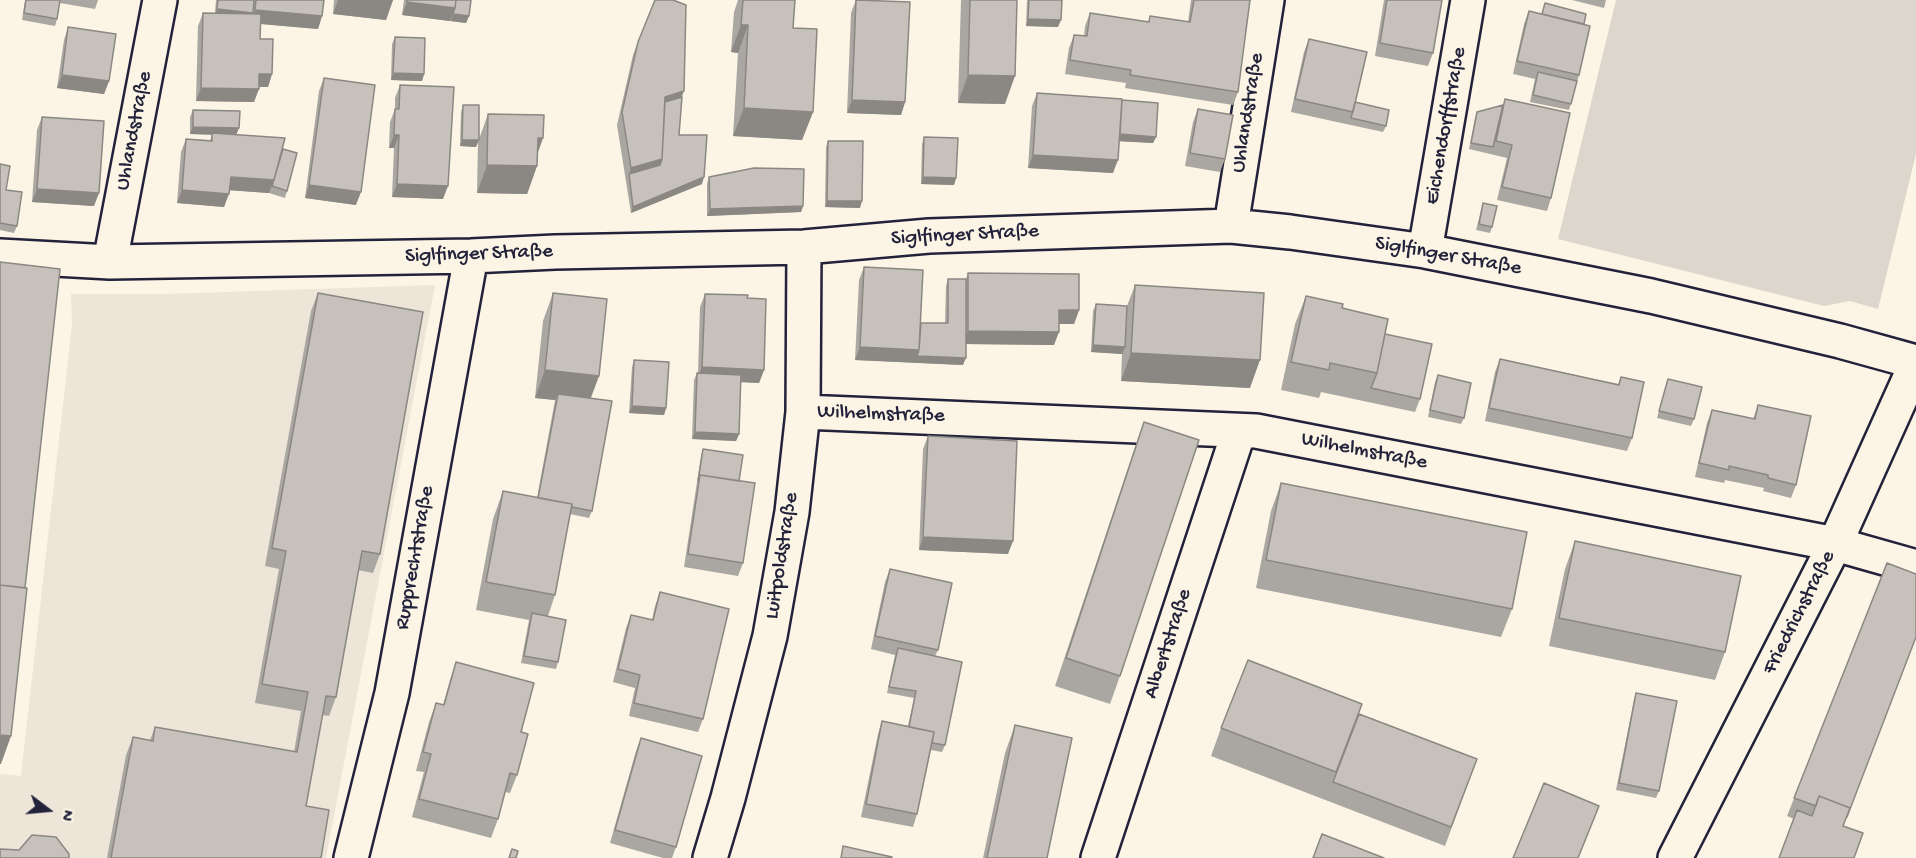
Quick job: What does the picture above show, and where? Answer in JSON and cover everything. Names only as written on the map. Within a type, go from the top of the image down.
[{"type":"street","name":"Uhlandstraße","points":[[110,262],[160,0]]},
{"type":"street","name":"Uhlandstraße","points":[[1231,226],[1267,0]]},
{"type":"street","name":"Eichendorffstraße","points":[[1425,251],[1468,0]]},
{"type":"street","name":"Siglfinger Straße","points":[[0,256],[110,262],[471,256],[804,247],[929,236],[1231,226],[1425,251],[1651,296],[1840,341],[1916,363]]},
{"type":"street","name":"Luitpoldstraße","points":[[710,858],[729,798],[770,636],[792,512],[803,412],[804,247]]},
{"type":"street","name":"Rupprechtstraße","points":[[351,858],[392,693],[471,256]]},
{"type":"street","name":"Friedrichstraße","points":[[1675,858],[1834,544],[1916,363]]},
{"type":"street","name":"Wilhelmstraße","points":[[803,412],[1256,431],[1834,544],[1916,567]]},
{"type":"street","name":"Albertstraße","points":[[1098,858],[1239,431]]},
{"type":"shaded area","points":[[1616,0],[1916,0],[1916,154],[1878,309],[1850,301],[1824,306],[1558,239]]},
{"type":"shaded area","points":[[435,285],[326,858],[0,858],[0,774],[21,776],[72,324],[71,294],[167,294]]},
{"type":"building","points":[[26,0],[60,0],[57,19],[24,13]]},
{"type":"building","points":[[218,0],[254,0],[253,13],[217,9]]},
{"type":"building","points":[[256,0],[324,0],[322,16],[255,10]]},
{"type":"building","points":[[407,0],[456,0],[455,8],[407,2]]},
{"type":"building","points":[[456,0],[471,0],[469,16],[453,14]]},
{"type":"building","points":[[655,0],[673,0],[686,5],[684,91],[665,97],[662,159],[631,168],[622,112],[638,42]]},
{"type":"building","points":[[743,0],[795,0],[793,28],[817,29],[813,112],[744,108],[748,25],[741,25]]},
{"type":"building","points":[[856,0],[910,2],[905,102],[852,100]]},
{"type":"building","points":[[970,0],[1017,0],[1015,76],[968,75]]},
{"type":"building","points":[[1029,0],[1062,0],[1061,20],[1028,19]]},
{"type":"building","points":[[1194,0],[1250,0],[1238,92],[1130,75],[1131,70],[1070,60],[1074,35],[1087,36],[1090,13],[1149,22],[1150,16],[1190,22]]},
{"type":"building","points":[[1387,0],[1442,0],[1433,53],[1380,43]]},
{"type":"building","points":[[1545,3],[1586,14],[1584,24],[1542,14]]},
{"type":"building","points":[[1529,11],[1590,26],[1579,75],[1517,61]]},
{"type":"building","points":[[203,13],[261,14],[260,39],[273,39],[272,74],[259,74],[259,89],[201,88]]},
{"type":"building","points":[[68,27],[116,34],[109,81],[62,75]]},
{"type":"building","points":[[395,37],[425,38],[424,74],[393,73]]},
{"type":"building","points":[[1309,39],[1367,52],[1353,112],[1295,99]]},
{"type":"building","points":[[1538,72],[1577,81],[1571,104],[1533,95]]},
{"type":"building","points":[[324,78],[375,85],[361,192],[309,185]]},
{"type":"building","points":[[400,85],[454,87],[448,186],[397,184],[399,135],[394,135],[395,109],[399,109]]},
{"type":"building","points":[[1037,93],[1122,99],[1118,160],[1033,155]]},
{"type":"building","points":[[682,97],[679,135],[707,135],[704,177],[633,207],[629,174],[660,165],[665,102]]},
{"type":"building","points":[[1505,99],[1570,113],[1551,198],[1502,187],[1512,145],[1496,141]]},
{"type":"building","points":[[1122,100],[1158,103],[1156,137],[1120,134]]},
{"type":"building","points":[[1355,102],[1389,110],[1386,126],[1351,118]]},
{"type":"building","points":[[463,105],[479,105],[479,140],[462,140]]},
{"type":"building","points":[[1503,105],[1493,147],[1471,143],[1477,112]]},
{"type":"building","points":[[1198,109],[1233,115],[1225,159],[1190,153]]},
{"type":"building","points":[[193,110],[240,111],[239,128],[193,127]]},
{"type":"building","points":[[488,114],[544,115],[543,138],[538,138],[537,166],[487,165]]},
{"type":"building","points":[[42,117],[104,121],[99,193],[37,189]]},
{"type":"building","points":[[212,133],[285,138],[274,180],[231,177],[229,194],[182,190],[186,139],[212,141]]},
{"type":"building","points":[[924,137],[958,138],[956,178],[923,177]]},
{"type":"building","points":[[828,141],[863,141],[862,201],[827,201]]},
{"type":"building","points":[[283,149],[297,153],[287,191],[272,186]]},
{"type":"building","points":[[0,164],[10,166],[6,190],[22,192],[17,226],[0,223]]},
{"type":"building","points":[[754,168],[804,169],[803,206],[710,209],[709,177]]},
{"type":"building","points":[[1483,203],[1497,206],[1492,227],[1479,224]]},
{"type":"building","points":[[0,262],[60,269],[25,588],[0,585]]},
{"type":"building","points":[[864,267],[923,270],[919,350],[860,347]]},
{"type":"building","points":[[968,273],[1079,274],[1079,310],[1059,310],[1059,332],[968,331]]},
{"type":"building","points":[[948,279],[966,279],[966,358],[917,356],[921,323],[948,323]]},
{"type":"building","points":[[1135,285],[1264,293],[1260,360],[1131,353]]},
{"type":"building","points":[[318,293],[423,312],[380,554],[362,551],[336,697],[326,696],[306,806],[329,810],[321,858],[111,858],[133,737],[153,741],[155,727],[297,752],[308,692],[262,684],[286,551],[272,548]]},
{"type":"building","points":[[553,293],[607,299],[599,376],[545,370]]},
{"type":"building","points":[[705,294],[748,295],[747,298],[766,299],[764,370],[702,367]]},
{"type":"building","points":[[1306,296],[1343,304],[1342,308],[1388,319],[1377,373],[1330,363],[1329,370],[1291,362]]},
{"type":"building","points":[[1096,304],[1127,306],[1125,347],[1093,345]]},
{"type":"building","points":[[1385,334],[1432,344],[1420,399],[1371,388],[1377,373]]},
{"type":"building","points":[[1500,359],[1619,385],[1621,377],[1644,382],[1632,438],[1489,408]]},
{"type":"building","points":[[634,360],[669,362],[666,408],[632,406]]},
{"type":"building","points":[[697,373],[741,375],[739,434],[695,432]]},
{"type":"building","points":[[1438,375],[1471,383],[1464,418],[1430,410]]},
{"type":"building","points":[[1668,379],[1702,387],[1694,419],[1659,411]]},
{"type":"building","points":[[558,394],[612,401],[592,511],[572,507],[572,504],[538,498]]},
{"type":"building","points":[[1758,405],[1811,416],[1796,485],[1768,478],[1768,475],[1729,466],[1729,470],[1699,463],[1712,410],[1755,419]]},
{"type":"building","points":[[1144,422],[1199,440],[1120,676],[1066,658]]},
{"type":"building","points":[[928,436],[1017,441],[1013,541],[923,537]]},
{"type":"building","points":[[703,449],[743,455],[739,481],[700,475],[698,481]]},
{"type":"building","points":[[700,475],[755,483],[743,563],[688,554]]},
{"type":"building","points":[[1281,483],[1527,532],[1512,609],[1266,560]]},
{"type":"building","points":[[503,491],[572,504],[555,595],[486,582]]},
{"type":"building","points":[[1575,541],[1741,576],[1725,652],[1559,618]]},
{"type":"building","points":[[1887,563],[1916,574],[1916,637],[1847,817],[1850,808],[1819,796],[1816,806],[1794,798]]},
{"type":"building","points":[[890,569],[952,583],[938,650],[875,636]]},
{"type":"building","points":[[0,585],[27,588],[11,736],[0,735]]},
{"type":"building","points":[[660,592],[729,609],[703,719],[634,703],[640,675],[618,669],[631,615],[653,620]]},
{"type":"building","points":[[532,613],[566,620],[558,662],[524,656]]},
{"type":"building","points":[[898,648],[962,662],[945,745],[932,743],[934,732],[909,727],[916,691],[889,687]]},
{"type":"building","points":[[1248,660],[1362,704],[1336,772],[1221,728]]},
{"type":"building","points":[[456,662],[534,683],[521,732],[528,734],[517,775],[510,773],[498,819],[419,799],[431,754],[423,752],[436,703],[444,705]]},
{"type":"building","points":[[1636,693],[1677,701],[1659,791],[1619,783]]},
{"type":"building","points":[[1359,714],[1477,759],[1451,827],[1333,782]]},
{"type":"building","points":[[882,721],[934,732],[917,814],[866,804]]},
{"type":"building","points":[[1015,725],[1072,738],[1047,858],[987,858]]},
{"type":"building","points":[[641,738],[702,756],[676,847],[615,830]]},
{"type":"building","points":[[1544,783],[1599,806],[1578,858],[1513,858]]},
{"type":"building","points":[[1819,796],[1850,808],[1843,826],[1863,833],[1854,858],[1779,858],[1797,810],[1812,816]]},
{"type":"building","points":[[1322,834],[1384,858],[1313,858]]},
{"type":"building","points":[[32,835],[56,837],[69,854],[69,858],[0,858],[0,849],[19,850]]},
{"type":"building","points":[[843,846],[892,857],[892,858],[841,858]]},
{"type":"building","points":[[512,849],[518,851],[516,858],[509,858]]}]
